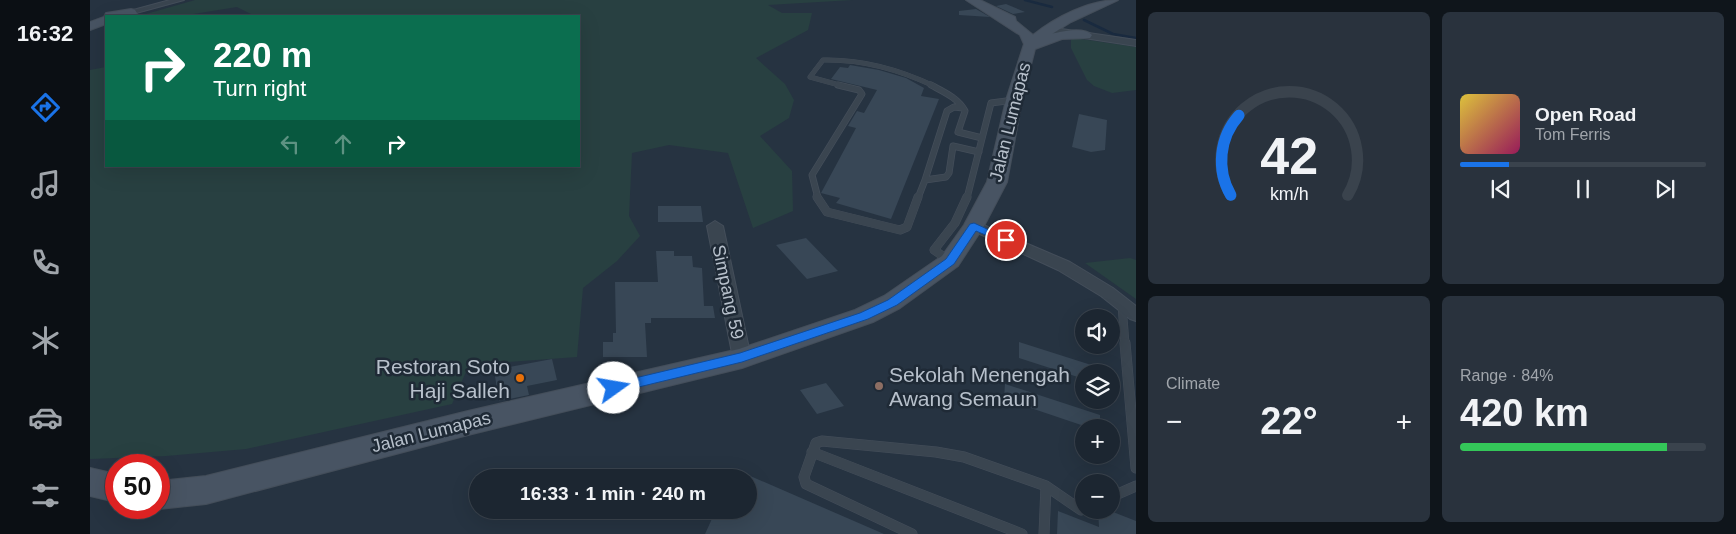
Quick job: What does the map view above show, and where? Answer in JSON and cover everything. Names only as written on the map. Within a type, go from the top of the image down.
[{"type":"main road","points":[[972,0],[1021,29],[1044,27],[1073,29],[1085,35]]},
{"type":"main road","points":[[998,15],[1044,27],[1112,0]]},
{"type":"main road","points":[[998,15],[1044,27],[1061,35],[1085,35]]},
{"type":"main road","points":[[90,22],[105,19]]},
{"type":"main road","name":"Jalan Lumapas","points":[[170,494],[206,490],[468,423],[742,358],[864,316],[892,302],[950,262],[974,226],[998,182],[1014,100],[1024,61],[1044,27]]},
{"type":"main road","points":[[90,482],[105,485]]},
{"type":"main road","points":[[90,494],[105,495]]},
{"type":"street","points":[[125,15],[180,0]]},
{"type":"street","points":[[1044,27],[1136,43]]},
{"type":"street","name":"Simpang 59","points":[[715,226],[742,358]]},
{"type":"street","points":[[974,226],[1064,266],[1107,292],[1136,315]]},
{"type":"lane","points":[[925,180],[946,177],[949,172],[953,146],[965,111],[963,108],[950,95],[893,68],[856,61],[823,60],[811,74],[810,77],[815,80],[859,90],[862,94],[812,176],[813,185],[821,205],[827,212],[900,230],[907,227],[925,180],[947,111],[954,107],[963,108]]},
{"type":"lane","points":[[950,262],[934,250],[957,220],[979,152],[991,103],[1014,100]]},
{"type":"lane","points":[[958,132],[982,138]]},
{"type":"lane","points":[[953,146],[979,152]]},
{"type":"lane","points":[[1122,305],[1136,468]]},
{"type":"lane","points":[[912,534],[806,484],[804,477],[816,443],[822,441],[950,454],[1046,486],[1075,506]]},
{"type":"lane","points":[[812,452],[1022,534]]},
{"type":"lane","points":[[1044,534],[1046,486]]},
{"type":"lane","points":[[1120,493],[1136,486]]},
{"type":"green space","points":[[195,0],[853,0],[768,5],[782,13],[812,13],[808,30],[756,58],[785,84],[794,100],[789,118],[760,136],[792,171],[793,211],[753,228],[728,153],[669,145],[632,153],[629,216],[640,236],[617,261],[583,288],[577,357],[469,365],[452,404],[246,449],[170,456],[170,454],[105,454],[105,458],[90,459],[90,70],[105,67],[105,167],[580,167],[580,15],[253,15],[237,7],[187,15],[142,15]]},
{"type":"green space","points":[[1074,38],[1136,47],[1136,90],[1112,93],[1094,86],[1087,80],[1071,48],[1071,40]]},
{"type":"green space","points":[[1130,258],[1136,260],[1136,299],[1085,263]]},
{"type":"building","points":[[1006,4],[1025,12],[1013,14],[996,6]]},
{"type":"building","points":[[976,9],[990,17],[959,15],[959,11]]},
{"type":"building","points":[[850,65],[879,70],[906,78],[924,88],[921,96],[939,99],[891,219],[836,203],[840,198],[821,193],[856,128],[848,126],[857,111],[864,113],[877,90],[831,79],[840,67],[848,68]]},
{"type":"building","points":[[1079,114],[1107,120],[1105,150],[1091,152],[1072,147]]},
{"type":"building","points":[[658,206],[701,206],[703,222],[658,222]]},
{"type":"building","points":[[806,238],[838,271],[807,279],[776,245]]},
{"type":"building","points":[[656,251],[674,251],[674,256],[692,256],[693,267],[702,268],[704,306],[713,306],[715,318],[651,318],[651,323],[645,323],[647,357],[603,357],[603,342],[613,342],[613,333],[616,333],[615,282],[658,282]]},
{"type":"building","points":[[1019,342],[1088,364],[1075,364],[1075,376],[1019,358]]},
{"type":"building","points":[[552,359],[557,380],[527,386],[529,395],[499,401],[494,370]]},
{"type":"building","points":[[826,383],[844,406],[817,414],[800,390]]},
{"type":"building","points":[[1005,384],[1075,407],[1075,409],[1082,409],[1100,415],[1100,419],[1075,419],[1075,423],[1004,399]]},
{"type":"building","points":[[757,479],[884,534],[705,534],[712,519],[757,519]]},
{"type":"building","points":[[1058,511],[1075,519],[1099,527],[1099,519],[1120,519],[1120,515],[1136,521],[1136,534],[1057,534]]},
{"type":"waterway","points":[[1025,0],[1052,7]]},
{"type":"waterway","points":[[1084,20],[1113,34],[1136,38]]},
{"type":"place","name":"Restoran Soto Haji Salleh","points":[[520,378]]},
{"type":"place","name":"Sekolah Menengah Awang Semaun","points":[[879,386]]},
{"type":"route","points":[[614,388],[742,358],[864,316],[892,302],[950,262],[974,226],[1006,240]]}]
